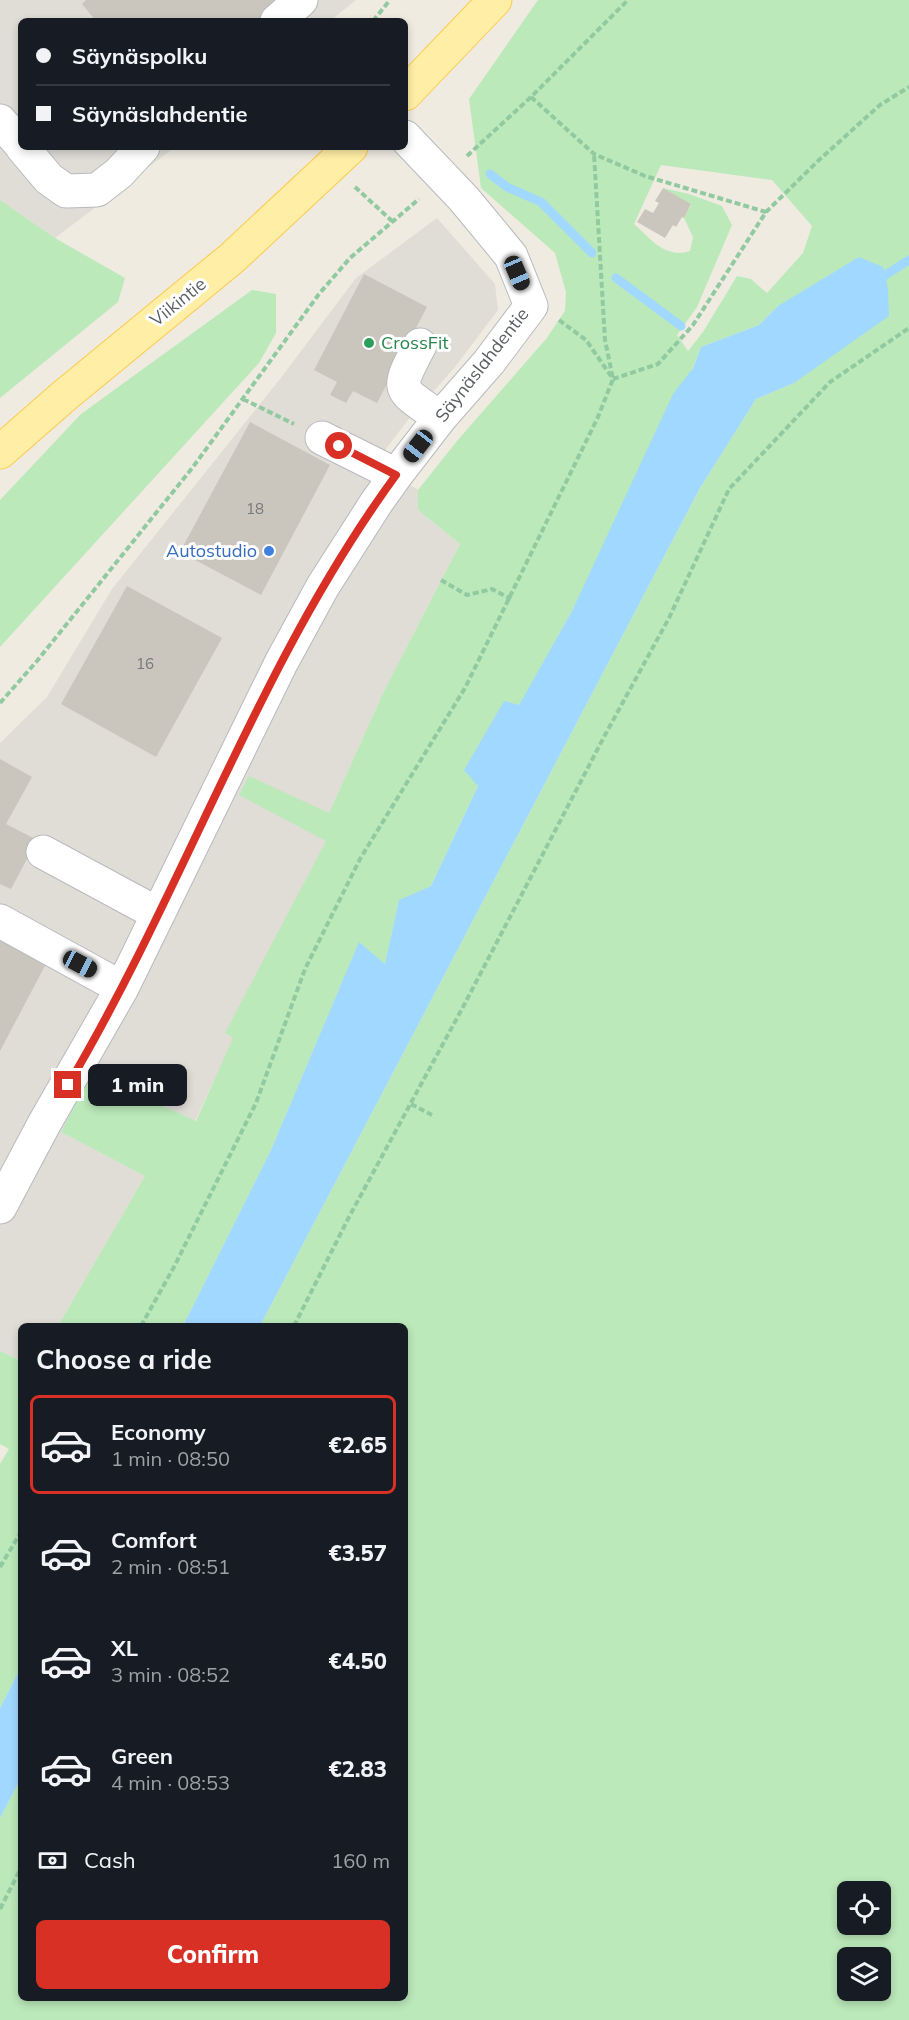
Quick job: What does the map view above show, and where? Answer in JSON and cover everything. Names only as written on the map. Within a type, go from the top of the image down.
[{"type":"main road","points":[[408,91],[495,0]]},
{"type":"main road","name":"Viikintie","points":[[0,452],[64,396],[232,258],[341,156]]},
{"type":"street","points":[[280,18],[301,0]]},
{"type":"street","points":[[0,121],[18,141]]},
{"type":"street","name":"Säynäslahdentie","points":[[0,1207],[44,1124],[122,988],[281,663],[323,586],[396,475],[440,418],[489,362],[531,306],[511,256],[444,177],[408,140]]},
{"type":"street","points":[[25,150],[49,178],[66,191],[97,190],[119,173],[140,150]]},
{"type":"street","points":[[420,345],[403,377],[403,387],[406,393],[440,418]]},
{"type":"street","points":[[322,438],[396,475]]},
{"type":"street","points":[[44,852],[158,914]]},
{"type":"street","points":[[0,921],[122,988]]},
{"type":"path","points":[[375,18],[390,0]]},
{"type":"path","points":[[0,703],[37,661],[193,467],[319,294],[350,258],[444,177],[531,97],[628,0]]},
{"type":"path","points":[[613,379],[658,364],[693,325],[766,212],[880,105],[909,87]]},
{"type":"path","points":[[531,97],[594,154],[645,176],[766,212]]},
{"type":"path","points":[[143,1323],[174,1267],[256,1103],[305,969],[360,859],[465,688],[511,599],[598,417],[613,379],[605,340],[594,154]]},
{"type":"path","points":[[341,156],[392,221]]},
{"type":"path","points":[[531,306],[561,321],[586,340],[613,379]]},
{"type":"path","points":[[296,1323],[349,1218],[669,618],[729,489],[830,382],[909,328]]},
{"type":"path","points":[[243,399],[322,438]]},
{"type":"path","points":[[441,580],[467,595],[492,589],[511,599]]},
{"type":"path","points":[[411,1104],[432,1115]]},
{"type":"path","points":[[0,1567],[18,1537]]},
{"type":"path","points":[[0,1909],[18,1874]]},
{"type":"shaded area","points":[[0,0],[356,0],[334,18],[18,18],[18,150],[171,150],[55,238],[0,200]]},
{"type":"shaded area","points":[[437,218],[495,284],[498,310],[455,367],[408,420],[375,463],[418,490],[418,510],[460,544],[384,691],[329,813],[326,841],[226,1034],[234,1038],[195,1121],[101,1078],[61,1132],[145,1176],[60,1323],[18,1323],[18,1360],[0,1351],[0,743],[47,697],[112,589],[280,379],[356,278]]},
{"type":"green space","points":[[538,0],[909,0],[909,2020],[0,2020],[0,1818],[18,1784],[18,2001],[408,2001],[408,1323],[262,1323],[700,488],[756,399],[794,383],[778,306],[759,325],[701,347],[572,611],[519,706],[504,701],[478,786],[431,886],[399,901],[385,965],[359,943],[271,1150],[184,1323],[60,1323],[145,1176],[61,1132],[86,1084],[101,1078],[196,1121],[233,1038],[225,1033],[326,841],[239,795],[249,776],[329,813],[384,691],[460,544],[418,510],[418,490],[457,441],[546,339],[565,311],[566,292],[555,253],[481,188],[469,99]],"holes":[[[661,165],[772,180],[812,226],[803,253],[767,293],[751,279],[737,276],[703,332],[688,351],[677,335],[697,307],[732,225],[722,206],[689,194],[663,188],[691,205],[684,218],[693,237],[690,251],[681,253],[666,250],[634,224]]]},
{"type":"green space","points":[[0,200],[55,238],[125,278],[118,302],[0,398]]},
{"type":"green space","points":[[252,290],[276,294],[276,333],[259,363],[0,647],[0,500],[81,414]]},
{"type":"green space","points":[[0,1351],[18,1360],[18,1673],[0,1708],[0,1464],[9,1449],[0,1444]]},
{"type":"water","points":[[859,257],[883,267],[888,288],[889,316],[794,383],[756,399],[700,488],[262,1323],[184,1323],[271,1150],[359,942],[385,964],[399,900],[431,886],[478,786],[464,770],[504,701],[519,705],[572,611],[673,394],[693,368],[701,347],[759,325],[778,306]]},
{"type":"water","points":[[18,1673],[18,1784],[0,1818],[0,1708]]},
{"type":"building","points":[[86,0],[288,0],[266,18],[94,18],[82,4]]},
{"type":"building","points":[[663,188],[691,204],[684,218],[682,217],[676,227],[673,225],[665,238],[637,222],[645,209],[653,213],[659,203],[655,201]]},
{"type":"building","points":[[364,274],[427,307],[377,403],[353,391],[346,403],[330,395],[337,382],[314,370]]},
{"type":"building","points":[[250,422],[330,465],[261,595],[180,552]]},
{"type":"building","points":[[127,586],[222,638],[156,757],[61,704]]},
{"type":"building","points":[[0,759],[32,777],[6,824],[37,840],[11,889],[0,884]]},
{"type":"building","points":[[0,938],[47,962],[0,1051]]},
{"type":"waterway","points":[[490,174],[507,187],[541,202],[592,253]]},
{"type":"waterway","points":[[876,281],[909,260]]},
{"type":"waterway","points":[[616,278],[681,326]]},
{"type":"place","name":"CrossFit","points":[[369,343]]},
{"type":"place","name":"Autostudio","points":[[269,551]]},
{"type":"route","points":[[68,1085],[122,988],[281,663],[323,586],[396,475],[339,446]]}]
